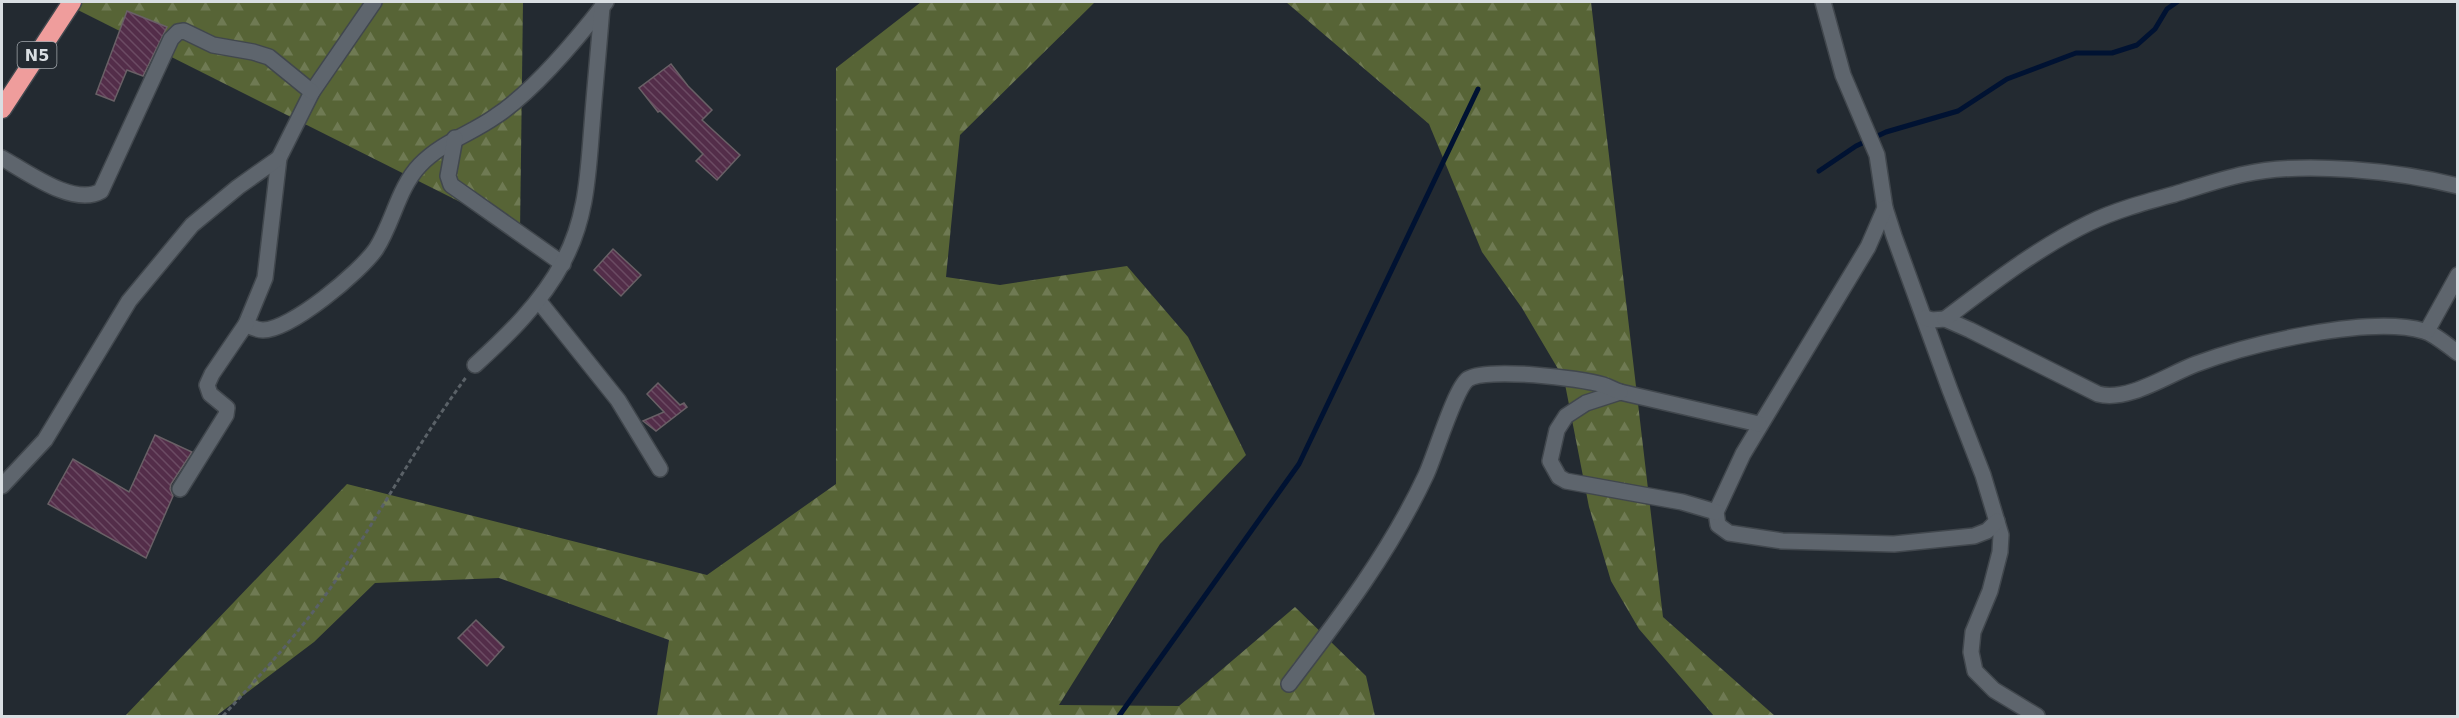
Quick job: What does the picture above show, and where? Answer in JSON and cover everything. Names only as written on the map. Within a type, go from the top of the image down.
[{"type":"highway","name":"N5","points":[[2,109],[72,2]]},
{"type":"street","points":[[180,489],[226,415],[228,408],[210,394],[207,385],[246,324],[266,278],[279,158],[312,92],[374,2]]},
{"type":"street","points":[[1823,2],[1843,75],[1877,155],[1885,208],[1983,475],[2001,535],[2000,552],[1990,591],[1973,632],[1971,652],[1975,671],[1994,690],[2037,717]]},
{"type":"street","points":[[246,324],[264,331],[279,327],[310,310],[346,279],[374,252],[385,235],[404,189],[419,166],[439,147],[497,116],[518,98],[576,39],[604,4]]},
{"type":"street","points":[[475,365],[503,339],[538,300],[562,264],[582,216],[589,174],[604,4]]},
{"type":"street","points":[[2,158],[56,188],[82,196],[92,196],[101,191],[146,90],[171,39],[178,32],[184,31],[213,45],[269,57],[312,92]]},
{"type":"street","points":[[455,138],[448,176],[451,186],[562,264]]},
{"type":"street","points":[[2,486],[45,440],[129,301],[192,225],[238,187],[279,158]]},
{"type":"street","points":[[1945,319],[2024,262],[2088,224],[2122,210],[2246,173],[2298,168],[2354,171],[2430,178],[2457,186]]},
{"type":"street","points":[[1885,208],[1856,267],[1760,424],[1716,512],[1718,525],[1729,533],[1782,541],[1894,544],[1974,536],[1987,531],[1997,521]]},
{"type":"street","points":[[2427,331],[2457,275]]},
{"type":"street","points":[[538,300],[618,400],[660,469]]},
{"type":"street","points":[[1925,318],[1945,319],[2098,394],[2115,397],[2196,364],[2245,348],[2335,330],[2378,327],[2427,331],[2457,353]]},
{"type":"street","points":[[1289,684],[1359,592],[1388,547],[1436,456],[1460,388],[1468,379],[1482,375],[1516,373],[1602,384],[1620,392],[1760,424]]},
{"type":"street","points":[[1620,392],[1586,404],[1566,416],[1557,430],[1551,452],[1551,461],[1559,477],[1566,481],[1682,502],[1716,512]]},
{"type":"path","points":[[223,717],[295,638],[336,581],[439,414],[475,365]]},
{"type":"green space","points":[[62,2],[523,2],[520,232]]},
{"type":"green space","points":[[921,2],[1095,2],[960,135],[946,277],[1000,285],[1127,266],[1188,337],[1246,455],[1160,544],[1059,705],[1179,706],[1295,607],[1366,676],[1375,716],[657,716],[669,640],[499,578],[375,583],[314,642],[216,716],[125,716],[347,484],[707,575],[836,484],[836,68]]},
{"type":"green space","points":[[1286,2],[1591,2],[1663,617],[1775,716],[1714,716],[1639,629],[1611,581],[1589,507],[1564,379],[1522,308],[1482,252],[1429,124]]},
{"type":"building","points":[[127,11],[167,27],[143,76],[127,70],[114,101],[96,94]]},
{"type":"building","points":[[671,64],[688,86],[712,110],[702,120],[740,155],[717,180],[696,161],[703,154],[660,111],[658,112],[639,88]]},
{"type":"building","points":[[613,249],[641,275],[621,296],[594,270]]},
{"type":"building","points":[[658,383],[680,405],[684,403],[687,407],[656,431],[643,421],[664,412],[647,394]]},
{"type":"building","points":[[155,435],[192,452],[171,484],[170,489],[173,496],[146,558],[48,504],[73,459],[129,492]]},
{"type":"building","points":[[476,620],[504,647],[487,666],[458,638]]},
{"type":"waterway","points":[[1819,171],[1856,146],[1886,132],[1958,111],[2007,79],[2076,53],[2112,53],[2137,45],[2155,29],[2167,9],[2177,2]]},
{"type":"waterway","points":[[1119,716],[1299,464],[1478,89]]}]
